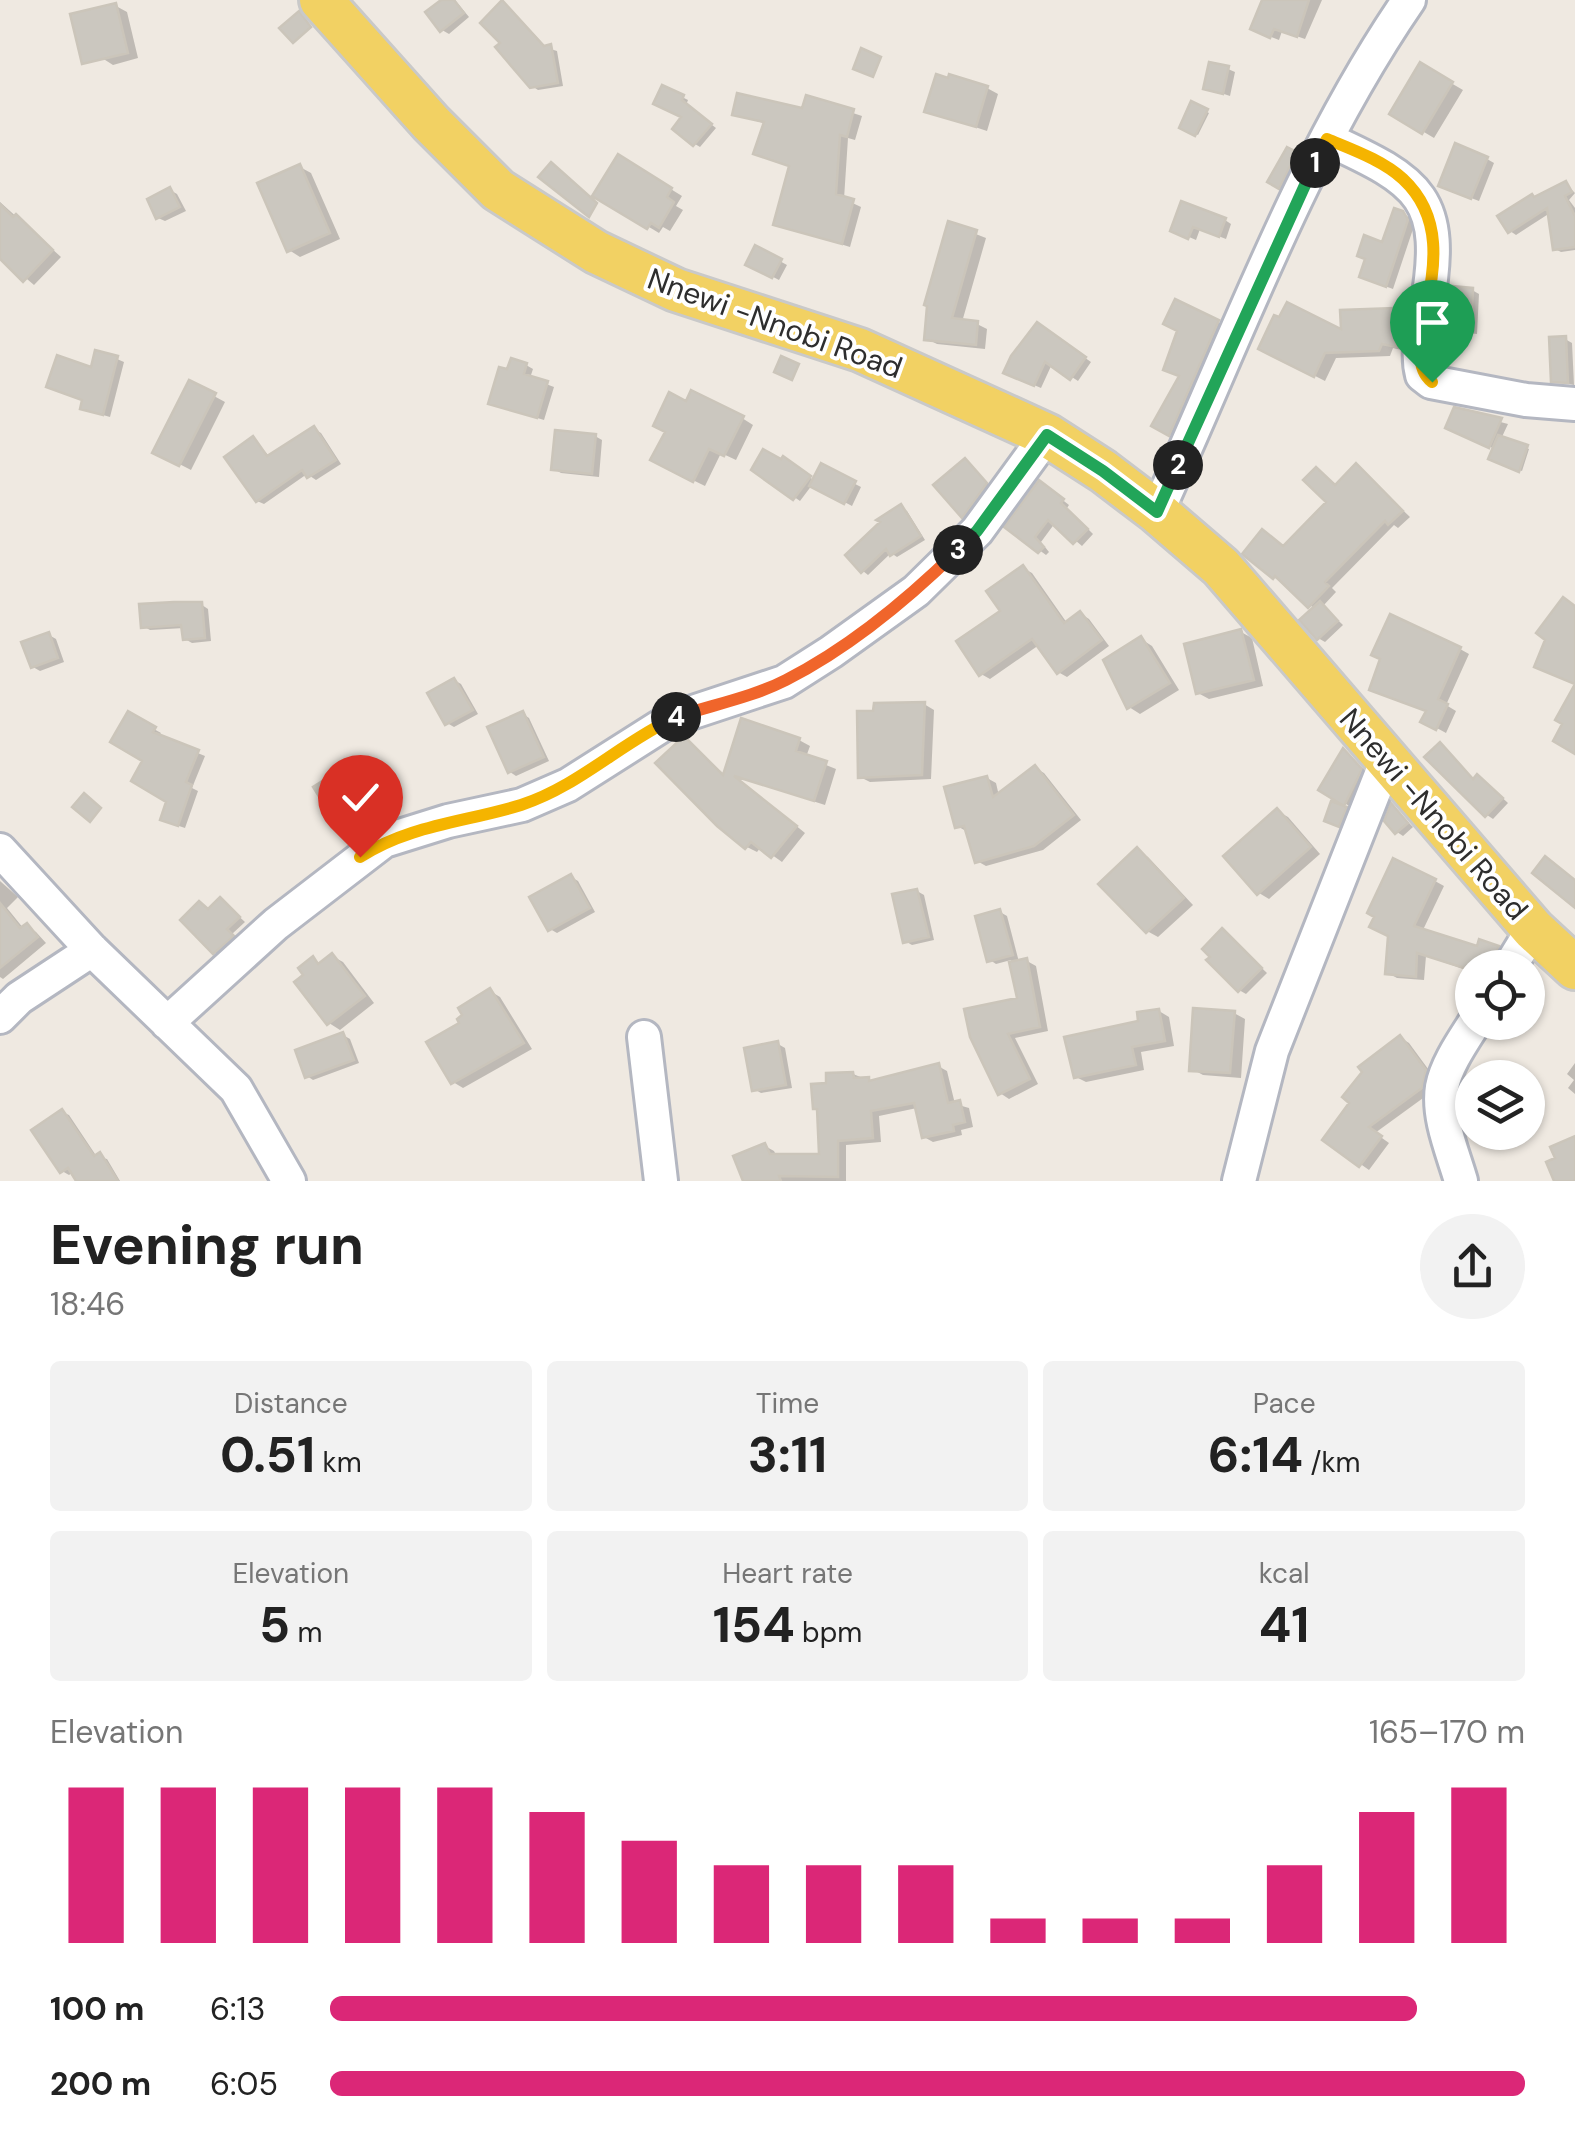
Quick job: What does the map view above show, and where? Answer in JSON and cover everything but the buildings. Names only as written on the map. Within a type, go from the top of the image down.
[{"type":"main road","name":"Nnewi -Nnobi Road","points":[[321,0],[430,123],[498,190],[596,252],[676,290],[860,350],[1047,435],[1157,512],[1221,567],[1534,929],[1575,968]]},
{"type":"street","points":[[1157,512],[1296,198],[1374,50],[1409,0]]},
{"type":"street","points":[[1327,139],[1383,164],[1404,180],[1426,208],[1434,232],[1435,262],[1420,340],[1422,375],[1432,382],[1526,400],[1575,404]]},
{"type":"street","points":[[167,1023],[276,924],[384,841],[537,798],[568,785],[672,719],[784,682],[832,652],[916,592],[977,531],[1047,435]]},
{"type":"street","points":[[1239,1181],[1272,1052],[1387,759]]},
{"type":"street","points":[[0,850],[92,950],[236,1089],[289,1181]]},
{"type":"street","points":[[1521,950],[1534,929]]},
{"type":"street","points":[[0,1017],[19,998],[92,950]]},
{"type":"street","points":[[644,1037],[661,1181]]},
{"type":"street","points":[[1461,1181],[1446,1131],[1442,1087],[1464,1040]]},
{"type":"route","points":[[360,857],[384,841],[448,821],[522,805],[568,785],[672,719],[784,682],[916,592],[977,531],[1047,435],[1157,512],[1296,198],[1327,139],[1383,164],[1404,180],[1426,208],[1434,232],[1435,262],[1420,340],[1420,364],[1422,375],[1432,382]]}]
